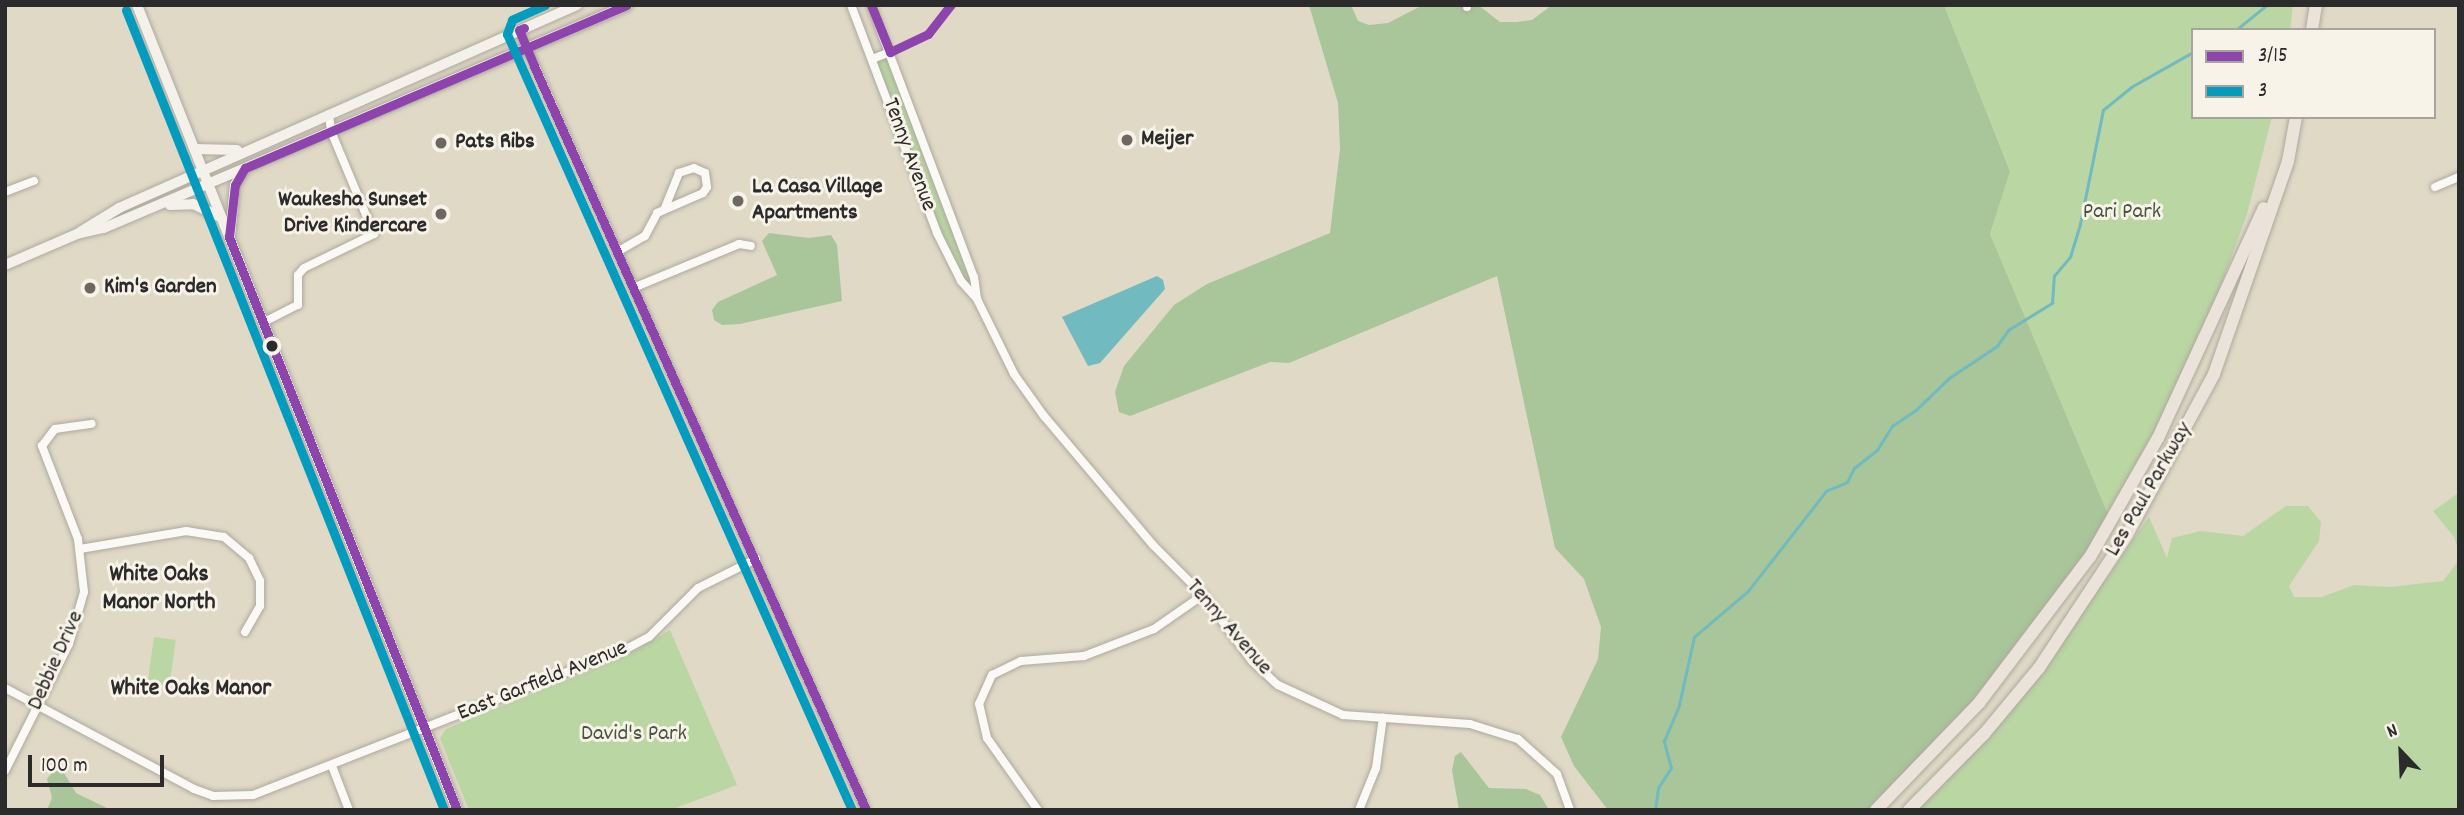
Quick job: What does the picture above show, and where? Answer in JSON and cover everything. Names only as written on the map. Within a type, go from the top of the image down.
[{"type":"main road","points":[[137,5],[457,810]]},
{"type":"main road","points":[[77,234],[97,219],[203,170],[577,5]]},
{"type":"main road","points":[[5,265],[77,234],[144,211],[628,5]]},
{"type":"main road","points":[[2312,28],[2316,5]]},
{"type":"main road","name":"Les Paul Parkway","points":[[1909,810],[1984,734],[2039,668],[2127,536],[2214,373],[2288,161],[2296,119]]},
{"type":"main road","points":[[195,149],[224,152],[250,149]]},
{"type":"main road","name":"Les Paul Parkway","points":[[1876,810],[1979,703],[2090,556],[2158,438],[2222,294],[2288,161]]},
{"type":"main road","points":[[229,237],[235,185],[245,168]]},
{"type":"main road","points":[[144,211],[188,203],[221,217]]},
{"type":"street","name":"Tenny Avenue","points":[[850,5],[948,258],[977,299],[1014,374],[1044,416],[1153,545],[1203,595],[1252,661],[1278,685],[1343,715],[1470,724],[1518,739],[1556,774],[1570,810]]},
{"type":"street","name":"Tenny Avenue","points":[[871,5],[974,277],[977,299]]},
{"type":"street","points":[[519,30],[866,810]]},
{"type":"street","points":[[872,59],[890,52]]},
{"type":"street","points":[[264,323],[298,305],[298,275],[303,268],[374,233],[331,131],[329,114]]},
{"type":"street","points":[[617,252],[645,236],[654,216],[665,208],[703,193],[707,187],[705,173],[694,168],[679,173],[665,208]]},
{"type":"street","points":[[915,176],[933,169]]},
{"type":"street","points":[[2435,187],[2459,177]]},
{"type":"street","points":[[5,192],[34,181]]},
{"type":"street","points":[[633,288],[733,246],[751,246]]},
{"type":"street","name":"Debbie Drive","points":[[5,771],[82,612],[80,549],[42,446],[55,429],[92,424]]},
{"type":"street","points":[[80,549],[186,531],[224,537],[249,558],[260,581],[260,606],[246,632]]},
{"type":"street","name":"East Garfield Avenue","points":[[5,688],[37,708],[214,796],[253,795],[645,640],[698,588],[756,559]]},
{"type":"street","points":[[1038,810],[987,738],[979,704],[992,675],[1021,661],[1096,652],[1154,629],[1203,595]]},
{"type":"street","points":[[1359,810],[1376,768],[1383,717]]},
{"type":"street","points":[[332,766],[349,810]]},
{"type":"green space","points":[[1309,5],[1351,5],[1358,21],[1369,25],[1388,23],[1423,5],[1478,5],[1500,22],[1517,22],[1532,20],[1552,5],[1944,5],[2010,171],[1990,234],[2110,519],[1980,698],[1872,810],[1608,810],[1574,766],[1561,737],[1598,659],[1601,627],[1584,579],[1555,548],[1497,276],[1289,363],[1270,362],[1130,416],[1119,412],[1115,392],[1124,366],[1174,305],[1207,284],[1330,233],[1340,149],[1338,103]]},
{"type":"green space","name":"Pari Park","points":[[1944,5],[2293,5],[2290,28],[2191,28],[2191,119],[2271,119],[2247,214],[2202,338],[2110,519],[1990,234],[2010,170]]},
{"type":"green space","points":[[890,52],[977,299],[948,258],[872,59]]},
{"type":"green space","points":[[769,233],[809,238],[831,235],[837,245],[842,301],[740,324],[722,325],[714,320],[712,310],[718,302],[777,275],[762,241]]},
{"type":"green space","points":[[2457,494],[2459,552],[2454,537],[2433,511]]},
{"type":"green space","points":[[2286,506],[2308,506],[2321,522],[2319,541],[2289,586],[2294,597],[2322,597],[2354,585],[2390,587],[2443,581],[2459,560],[2459,810],[1917,810],[2033,684],[2149,517],[2167,558],[2172,538],[2201,531],[2243,536]]},
{"type":"green space","name":"David's Park","points":[[670,630],[737,785],[670,810],[469,810],[440,738],[446,729],[626,656]]},
{"type":"green space","points":[[154,637],[176,640],[169,688],[147,685]]},
{"type":"green space","points":[[1461,752],[1489,788],[1526,789],[1540,795],[1549,810],[1459,810],[1452,770],[1455,756]]},
{"type":"green space","points":[[53,771],[63,771],[76,793],[111,810],[47,810],[52,798],[47,779]]},
{"type":"water","points":[[1157,276],[1163,280],[1165,289],[1100,363],[1088,366],[1062,317]]},
{"type":"waterway","points":[[2238,28],[2267,5]]},
{"type":"waterway","points":[[1655,810],[1658,788],[1671,768],[1664,741],[1679,705],[1694,637],[1748,591],[1826,491],[1847,482],[1854,468],[1877,450],[1892,426],[1916,410],[1949,378],[1997,346],[2008,330],[2052,303],[2054,276],[2070,257],[2080,224],[2103,110],[2131,87],[2191,53]]},
{"type":"transit line","name":"3","points":[[545,5],[512,20],[507,34],[852,810]]},
{"type":"transit line","name":"3/15","points":[[457,810],[229,237],[235,185],[245,168],[627,5]]},
{"type":"transit line","name":"3/15","points":[[871,5],[890,52],[928,34],[951,5]]},
{"type":"transit line","name":"3","points":[[126,10],[444,810]]},
{"type":"transit line","name":"3/15","points":[[524,28],[519,30],[534,66],[866,810]]},
{"type":"place","name":"Meijer","points":[[1127,140]]},
{"type":"place","name":"Pats Ribs","points":[[441,143]]},
{"type":"place","name":"La Casa Village Apartments","points":[[738,201]]},
{"type":"place","name":"Waukesha Sunset Drive Kindercare","points":[[441,214]]},
{"type":"place","name":"Kim's Garden","points":[[90,288]]},
{"type":"district","name":"White Oaks Manor North","points":[[159,590]]},
{"type":"district","name":"White Oaks Manor","points":[[191,690]]}]
